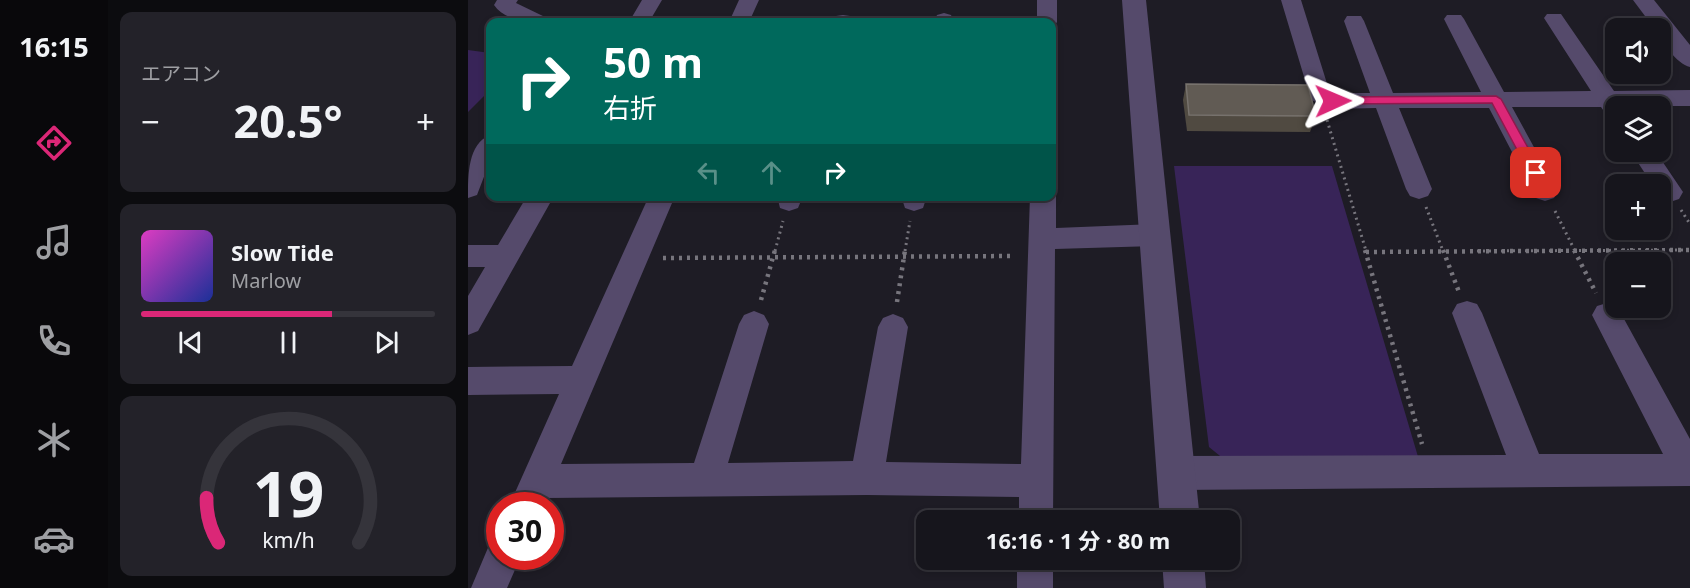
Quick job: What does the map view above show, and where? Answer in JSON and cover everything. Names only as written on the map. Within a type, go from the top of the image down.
[{"type":"street","points":[[508,0],[504,5],[530,18]]},
{"type":"street","points":[[641,18],[652,0]]},
{"type":"street","points":[[741,18],[749,0]]},
{"type":"street","points":[[1047,0],[1047,18]]},
{"type":"street","points":[[1134,0],[1179,510]]},
{"type":"street","points":[[1291,0],[1319,95],[1333,101],[1496,99],[1605,105]]},
{"type":"street","points":[[1643,0],[1690,60]]},
{"type":"street","points":[[1554,18],[1605,96]]},
{"type":"street","points":[[1454,19],[1545,191]]},
{"type":"street","points":[[1354,21],[1419,189]]},
{"type":"street","points":[[1671,100],[1690,98]]},
{"type":"street","points":[[468,189],[481,153],[486,148]]},
{"type":"street","points":[[468,322],[538,201]]},
{"type":"street","points":[[531,492],[660,201]]},
{"type":"street","points":[[1036,510],[1043,201]]},
{"type":"street","points":[[1041,248],[1155,235]]},
{"type":"street","points":[[468,256],[507,256]]},
{"type":"street","points":[[1467,313],[1529,472]]},
{"type":"street","points":[[1176,473],[1689,470],[1609,318]]},
{"type":"street","points":[[706,479],[754,324]]},
{"type":"street","points":[[867,478],[893,327]]},
{"type":"street","points":[[468,381],[581,380]]},
{"type":"street","points":[[544,492],[706,479],[867,478],[1036,481]]},
{"type":"street","points":[[489,588],[497,570]]},
{"type":"street","points":[[1035,570],[1035,588]]},
{"type":"street","points":[[1184,570],[1185,588]]},
{"type":"path","points":[[1319,95],[1431,473]]},
{"type":"path","points":[[1419,189],[1467,313]]},
{"type":"path","points":[[1545,191],[1605,311]]},
{"type":"path","points":[[754,324],[789,201]]},
{"type":"path","points":[[893,327],[914,201]]},
{"type":"path","points":[[635,258],[905,257],[1041,248]]},
{"type":"path","points":[[1366,252],[1690,250]]},
{"type":"shaded area","points":[[468,50],[486,52],[486,94],[468,112]]},
{"type":"shaded area","points":[[1174,166],[1332,166],[1419,460],[1225,460],[1209,447]]},
{"type":"building","points":[[1186,84],[1308,85],[1316,116],[1189,115]]},
{"type":"route","points":[[1333,101],[1496,99],[1536,173]]}]
